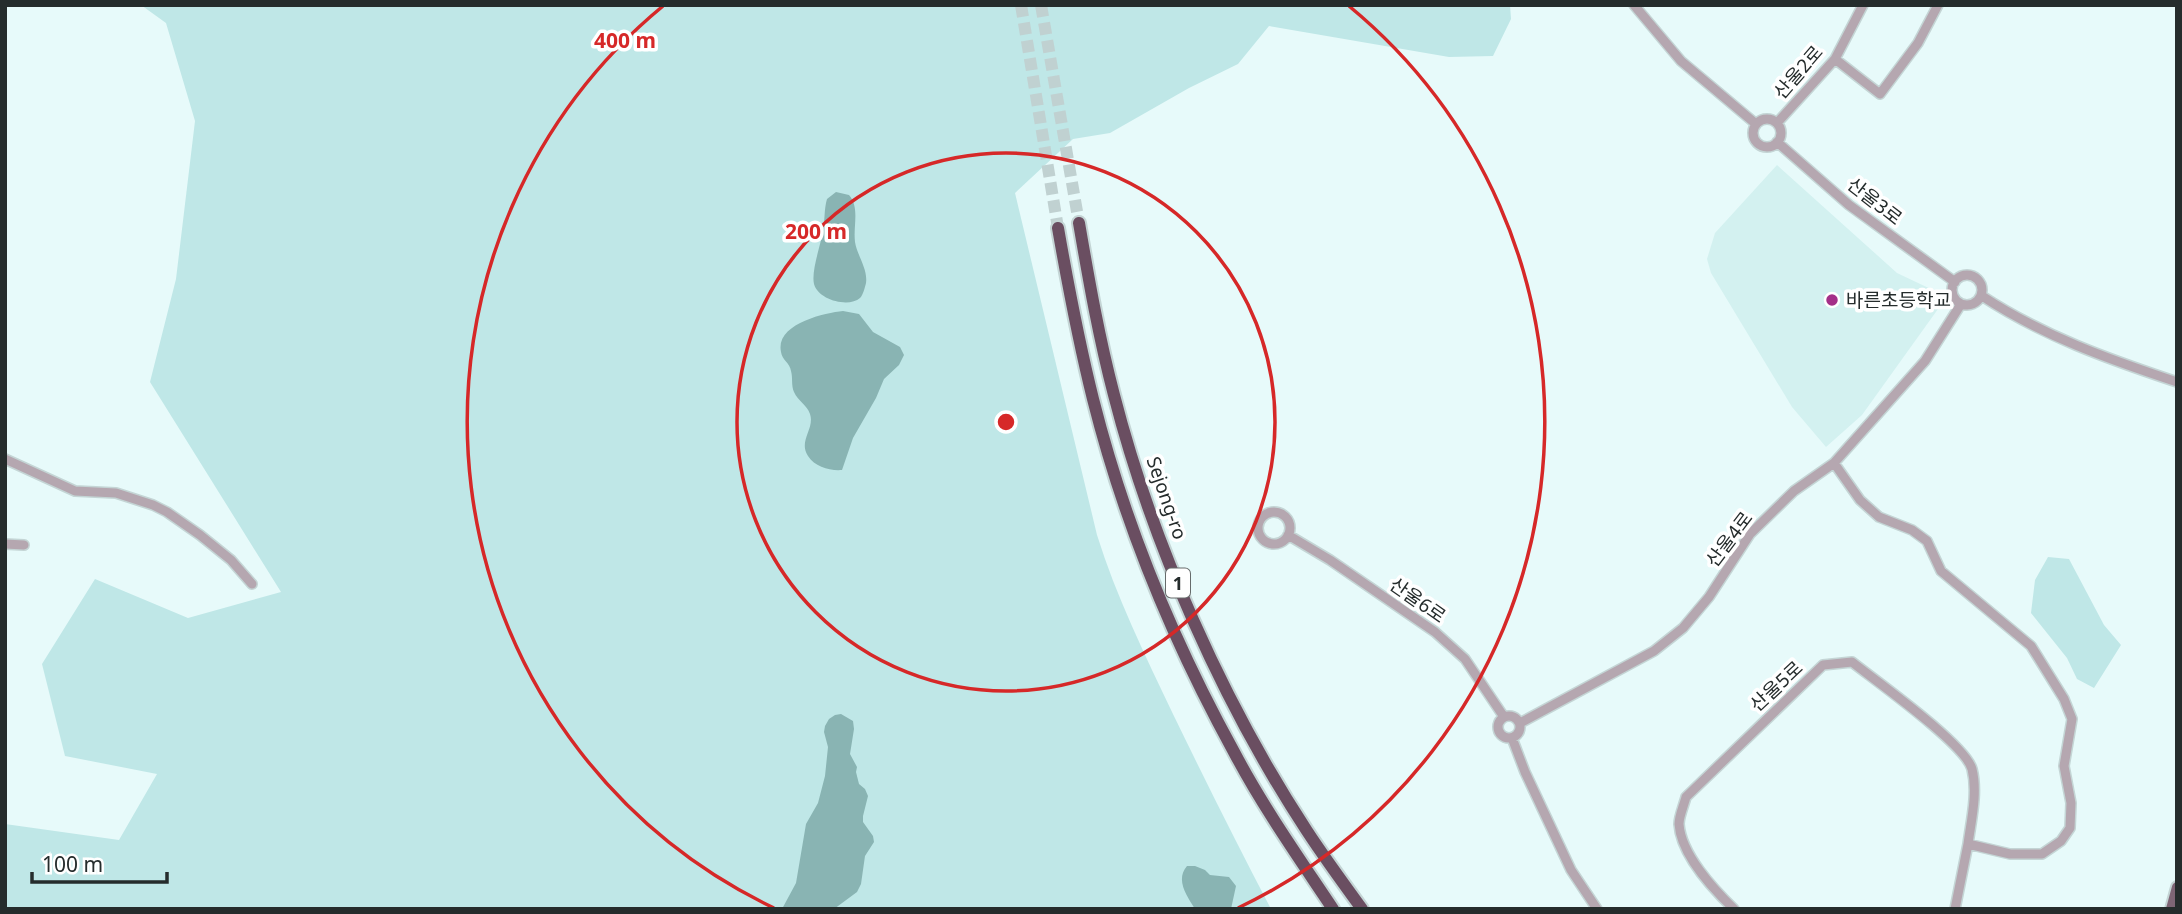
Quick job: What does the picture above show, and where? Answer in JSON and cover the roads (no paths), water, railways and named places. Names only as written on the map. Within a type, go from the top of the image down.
[{"type":"highway","name":"Sejong-ro","points":[[1079,223],[1093,305],[1114,396],[1138,477],[1171,566],[1217,671],[1255,744],[1306,830],[1362,909]]},
{"type":"highway","name":"1","points":[[1058,228],[1072,309],[1093,400],[1119,487],[1152,579],[1191,669],[1228,742],[1287,840],[1333,909]]},
{"type":"highway","points":[[1306,830],[1372,909]]},
{"type":"highway","points":[[1287,840],[1326,909]]},
{"type":"main road","points":[[2171,909],[2177,887]]},
{"type":"street","points":[[1634,5],[1681,61],[1756,124]]},
{"type":"street","name":"산울2로","points":[[1777,123],[1835,59],[1863,5]]},
{"type":"street","points":[[1835,59],[1880,93],[1918,43],[1938,5]]},
{"type":"street","points":[[1763,119],[1777,123],[1781,131],[1777,142],[1767,147],[1758,144],[1753,137],[1756,124],[1763,119]]},
{"type":"street","name":"산울3로","points":[[1777,142],[1849,205],[1955,282]]},
{"type":"street","points":[[1966,275],[1976,277],[1982,285],[1982,296],[1972,305],[1961,304],[1953,294],[1955,282],[1966,275]]},
{"type":"street","points":[[1982,296],[2016,318],[2095,355],[2177,383]]},
{"type":"street","name":"산울4로","points":[[1520,723],[1654,652],[1683,628],[1709,597],[1750,534],[1794,491],[1834,463],[1925,361],[1961,304]]},
{"type":"street","points":[[5,459],[75,491],[116,493],[167,512],[231,560],[252,584]]},
{"type":"street","points":[[1834,463],[1860,500],[1879,517],[1912,530],[1927,541],[1941,572],[2031,646],[2064,699],[2072,719],[2064,766],[2071,803],[2070,828],[2061,841],[2042,854],[2010,854],[1968,844]]},
{"type":"street","name":"산울6로","points":[[1288,535],[1330,560],[1435,632],[1465,659],[1504,717]]},
{"type":"street","points":[[5,544],[24,545]]},
{"type":"street","name":"산울5로","points":[[1734,909],[1719,895],[1687,852],[1679,823],[1686,797],[1824,665],[1852,662],[1947,737],[1971,766],[1974,785],[1968,844],[1955,909]]},
{"type":"street","points":[[1513,716],[1520,723],[1520,731],[1512,737],[1505,737],[1500,732],[1499,724],[1504,717],[1513,716]]},
{"type":"street","points":[[1512,737],[1525,772],[1571,870],[1597,909]]},
{"type":"tunnel","points":[[1021,5],[1058,228]]},
{"type":"tunnel","points":[[1041,5],[1079,223]]},
{"type":"place","name":"바른초등학교","points":[[1832,300]]}]
